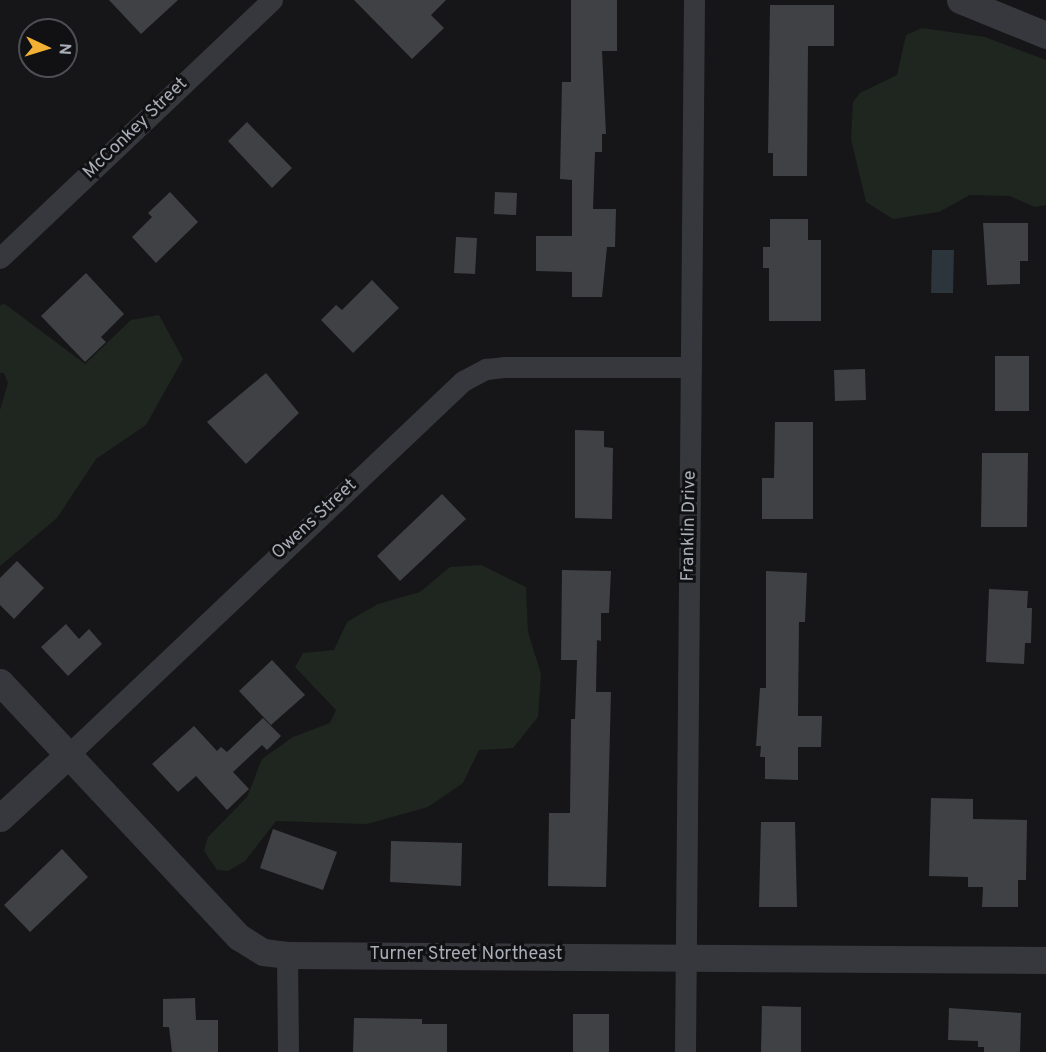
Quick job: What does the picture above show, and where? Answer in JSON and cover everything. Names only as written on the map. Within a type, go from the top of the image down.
[{"type":"street","name":"McConkey Street","points":[[0,258],[272,0]]},
{"type":"street","name":"Franklin Drive","points":[[685,1052],[694,0]]},
{"type":"street","points":[[960,0],[1046,35]]},
{"type":"street","name":"Owens Street","points":[[0,818],[463,381],[486,369],[504,367],[691,366]]},
{"type":"street","name":"Turner Street Northeast","points":[[0,682],[239,937],[263,952],[287,956],[686,956],[1046,960]]},
{"type":"street","points":[[287,956],[288,1052]]},
{"type":"shaded area","points":[[922,28],[985,37],[1046,60],[1046,205],[1035,207],[1010,196],[970,195],[939,212],[893,219],[866,202],[851,139],[853,102],[860,93],[897,75],[906,35]]},
{"type":"shaded area","points":[[932,250],[954,250],[953,293],[931,293]]},
{"type":"shaded area","points":[[5,304],[85,364],[131,320],[159,315],[183,359],[146,425],[96,459],[57,518],[0,566],[0,410],[8,383],[4,373],[0,373],[0,305]]},
{"type":"shaded area","points":[[481,565],[526,587],[528,632],[541,674],[538,717],[513,748],[479,750],[463,783],[428,807],[367,824],[276,821],[245,861],[228,871],[217,870],[204,851],[208,837],[247,797],[262,759],[293,737],[330,723],[336,710],[295,667],[303,653],[334,650],[347,622],[378,604],[420,592],[450,567]]},
{"type":"building","points":[[109,0],[178,0],[141,34]]},
{"type":"building","points":[[354,0],[446,0],[431,15],[444,28],[412,59]]},
{"type":"building","points":[[571,0],[617,0],[617,51],[602,51],[606,134],[602,134],[602,152],[595,152],[593,209],[616,209],[615,247],[607,247],[602,297],[572,297],[572,272],[536,271],[536,236],[572,236],[572,180],[560,179],[562,82],[571,82]]},
{"type":"building","points":[[770,5],[834,5],[834,46],[808,46],[807,176],[773,176],[773,153],[768,153]]},
{"type":"building","points":[[247,122],[292,168],[272,188],[228,141]]},
{"type":"building","points":[[170,192],[198,222],[156,263],[132,237],[152,217],[148,213]]},
{"type":"building","points":[[495,192],[517,193],[516,215],[494,214]]},
{"type":"building","points":[[770,219],[808,219],[808,240],[821,240],[821,321],[769,321],[769,268],[763,268],[763,247],[770,247]]},
{"type":"building","points":[[983,223],[1028,223],[1028,261],[1020,261],[1020,284],[987,285]]},
{"type":"building","points":[[456,237],[477,238],[475,274],[454,273]]},
{"type":"building","points":[[86,273],[124,314],[101,337],[106,342],[85,362],[41,316]]},
{"type":"building","points":[[372,280],[399,308],[353,353],[321,320],[336,305],[342,310]]},
{"type":"building","points":[[995,356],[1029,356],[1029,411],[995,411]]},
{"type":"building","points":[[865,369],[866,400],[835,401],[834,370]]},
{"type":"building","points":[[266,373],[299,413],[246,464],[207,422]]},
{"type":"building","points":[[775,422],[813,422],[813,519],[762,519],[762,478],[774,478]]},
{"type":"building","points":[[575,430],[604,431],[604,447],[613,448],[612,519],[575,518]]},
{"type":"building","points":[[982,453],[1028,453],[1027,527],[981,527]]},
{"type":"building","points":[[442,494],[466,519],[400,581],[377,556]]},
{"type":"building","points":[[17,561],[44,588],[14,619],[0,605],[0,578]]},
{"type":"building","points":[[562,570],[611,571],[609,613],[601,613],[601,641],[597,640],[596,692],[611,692],[606,887],[548,886],[549,813],[570,813],[571,719],[575,719],[577,660],[561,660]]},
{"type":"building","points":[[766,571],[807,573],[805,622],[799,622],[798,716],[822,716],[821,747],[798,747],[798,780],[765,779],[765,757],[760,757],[761,746],[756,746],[760,688],[766,688]]},
{"type":"building","points":[[989,589],[1028,591],[1027,608],[1032,608],[1031,643],[1025,643],[1024,664],[986,662]]},
{"type":"building","points":[[66,624],[79,639],[89,629],[102,644],[68,676],[41,647]]},
{"type":"building","points":[[272,660],[305,695],[271,725],[239,691]]},
{"type":"building","points":[[263,718],[281,736],[267,750],[262,745],[233,772],[249,789],[227,810],[196,776],[178,792],[152,764],[194,726],[217,751],[221,747],[227,752]]},
{"type":"building","points":[[931,798],[973,799],[973,819],[1027,820],[1026,880],[1018,880],[1018,907],[982,907],[983,887],[968,887],[968,877],[929,876]]},
{"type":"building","points":[[761,822],[795,822],[797,907],[759,907]]},
{"type":"building","points":[[273,829],[337,852],[323,890],[260,868]]},
{"type":"building","points":[[391,841],[462,843],[461,886],[390,882]]},
{"type":"building","points":[[62,849],[88,877],[30,932],[4,905]]},
{"type":"building","points":[[195,998],[196,1020],[218,1020],[218,1052],[172,1052],[169,1027],[163,1027],[163,999]]},
{"type":"building","points":[[762,1006],[801,1007],[801,1052],[761,1052]]},
{"type":"building","points":[[949,1008],[1021,1013],[1020,1052],[984,1052],[984,1047],[978,1047],[978,1041],[948,1040]]},
{"type":"building","points":[[573,1014],[609,1014],[609,1052],[573,1052]]},
{"type":"building","points":[[354,1018],[422,1019],[422,1024],[447,1024],[447,1052],[353,1052]]}]
